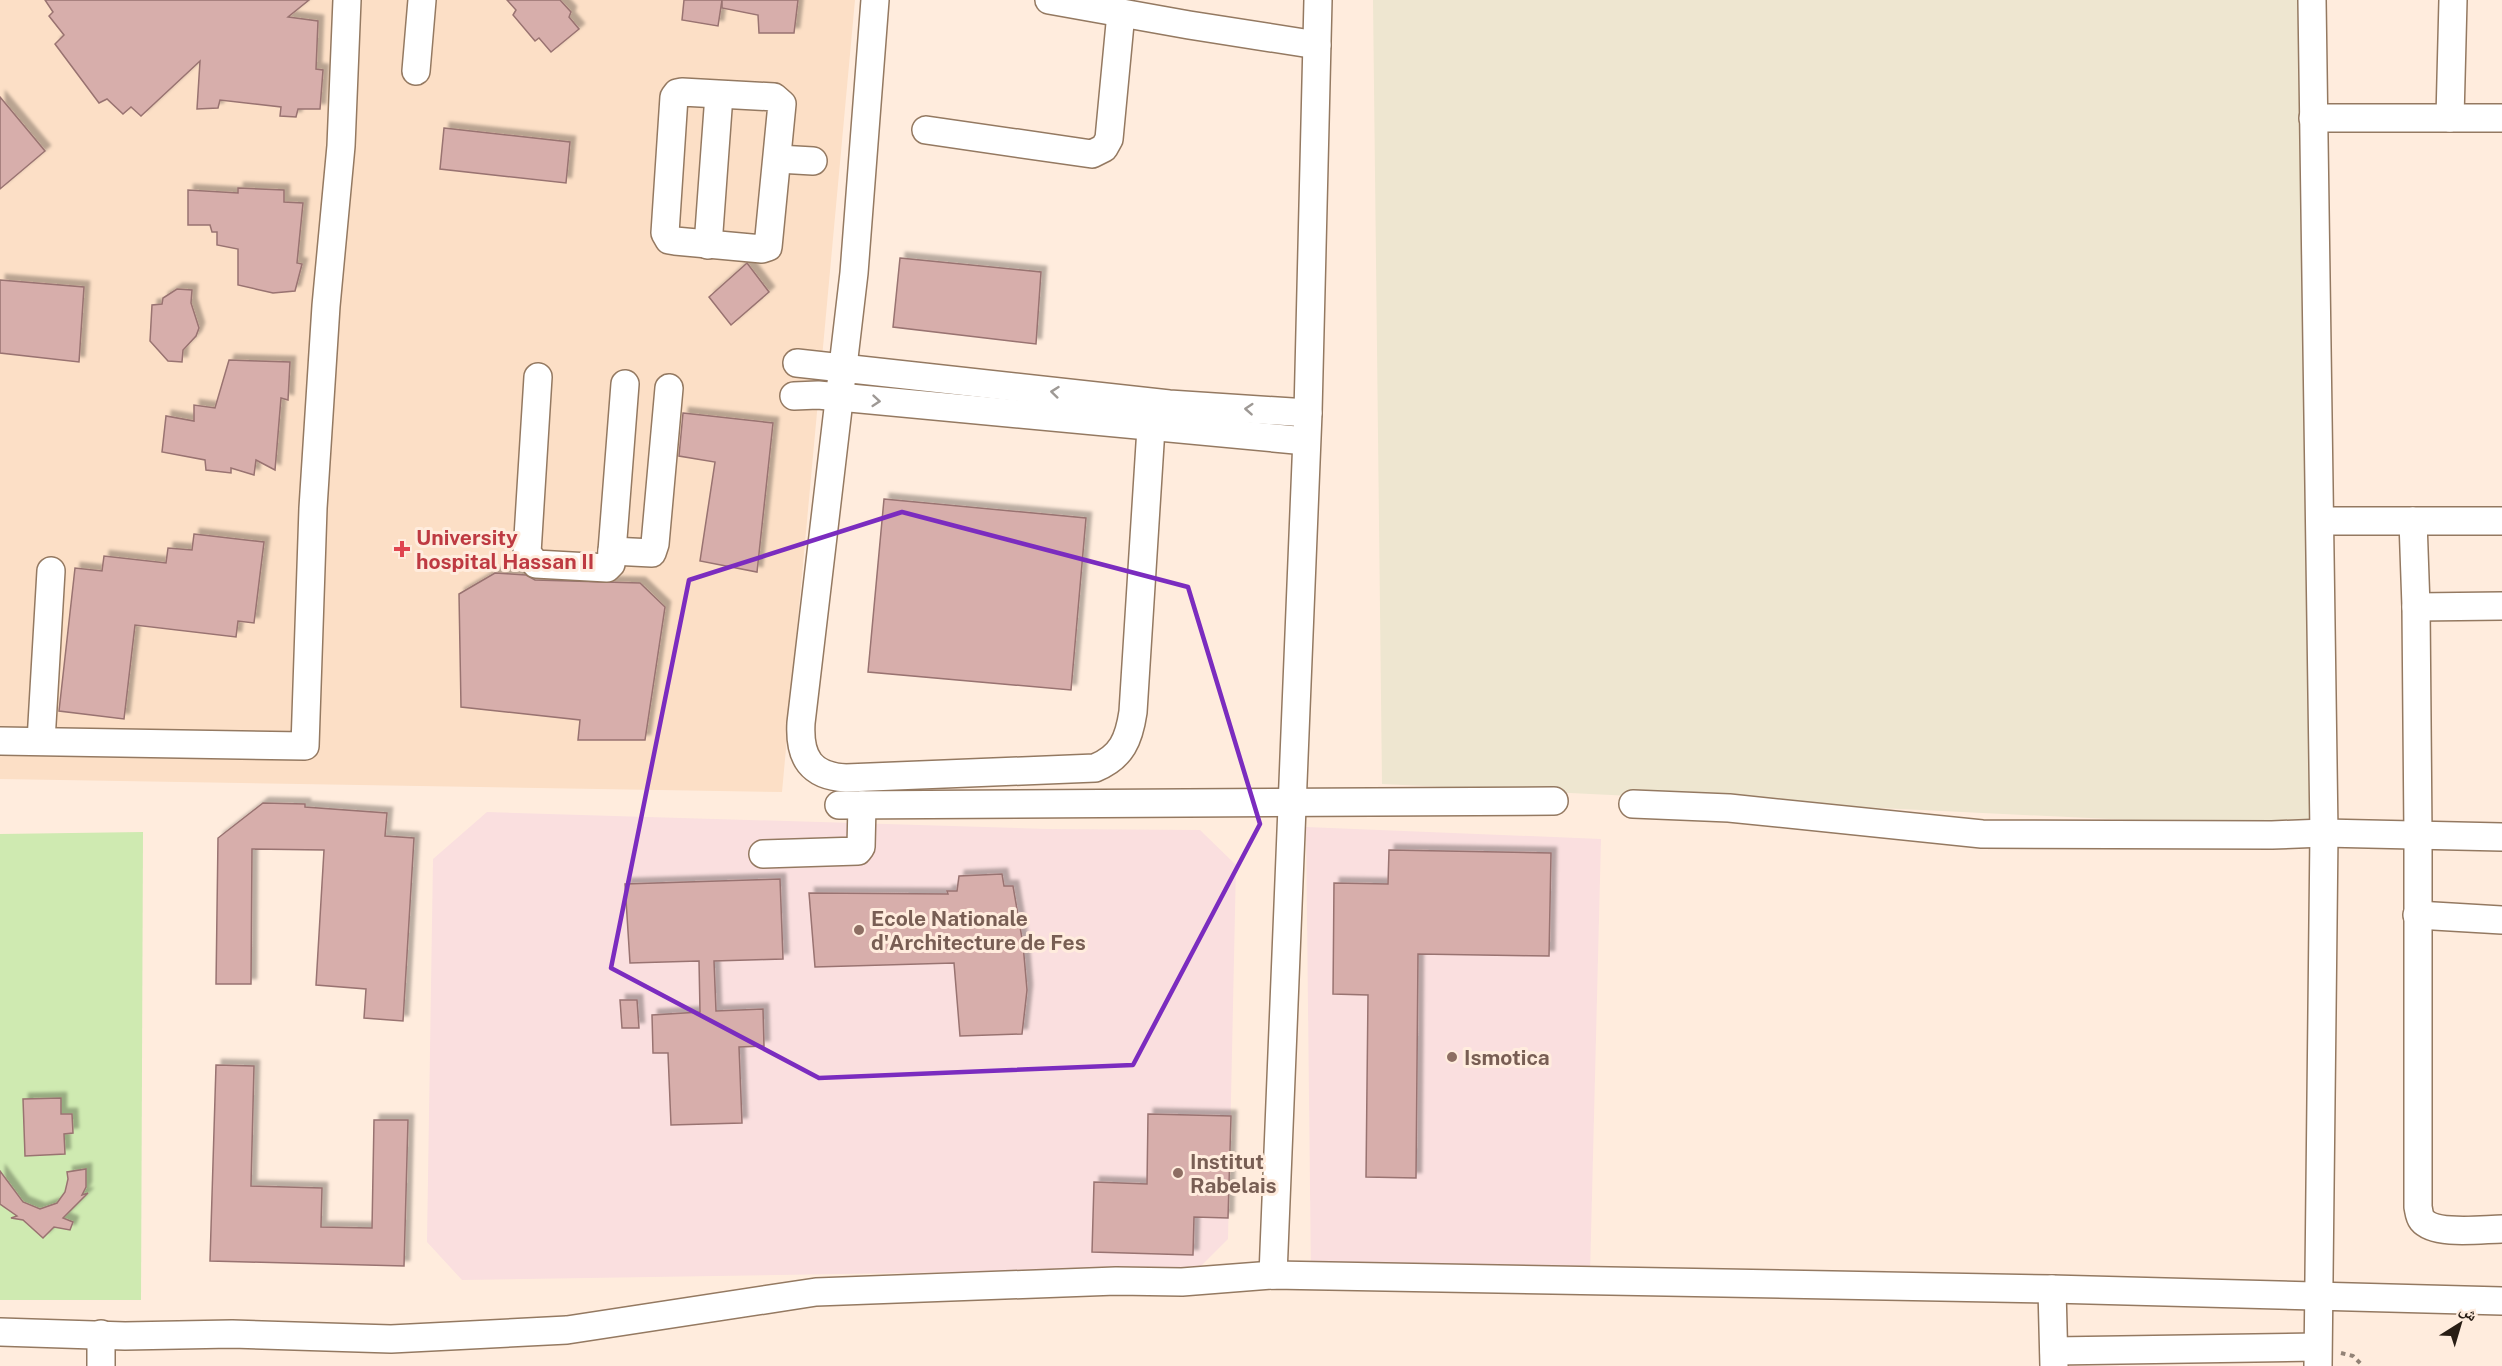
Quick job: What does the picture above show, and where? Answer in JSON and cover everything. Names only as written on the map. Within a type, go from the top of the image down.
[{"type":"street","points":[[0,741],[305,746],[313,508],[326,306],[341,146],[347,0]]},
{"type":"street","points":[[416,71],[423,0]]},
{"type":"street","points":[[875,0],[854,273],[800,733],[808,761],[813,768],[830,777],[846,778],[1095,768],[1112,759],[1121,750],[1130,731],[1133,712],[1151,428]]},
{"type":"street","points":[[1049,0],[1317,45]]},
{"type":"street","points":[[1273,1275],[1308,413],[1318,0]]},
{"type":"street","points":[[2052,1289],[2054,1359],[2318,1357],[2324,833],[2321,521],[2316,408],[2312,0]]},
{"type":"street","points":[[2450,118],[2453,0]]},
{"type":"street","points":[[926,130],[1092,154],[1104,148],[1109,139],[1121,13]]},
{"type":"street","points":[[676,93],[774,97],[780,100],[782,104],[778,159],[768,247],[708,245],[669,240],[665,233],[676,93]]},
{"type":"street","points":[[708,245],[719,95]]},
{"type":"street","points":[[2313,118],[2502,118]]},
{"type":"street","points":[[778,159],[813,161]]},
{"type":"street","points":[[797,363],[1186,418],[1306,441]]},
{"type":"street","points":[[538,377],[527,553],[536,564],[607,568],[611,564],[626,384]]},
{"type":"street","points":[[612,551],[646,555],[652,553],[655,544],[669,388]]},
{"type":"street","points":[[794,396],[839,398],[1151,428],[1186,418],[1308,413]]},
{"type":"street","points":[[2321,521],[2502,520]]},
{"type":"street","points":[[2413,521],[2418,835],[2417,1194],[2420,1216],[2426,1224],[2439,1229],[2502,1229]]},
{"type":"street","points":[[41,741],[51,571]]},
{"type":"street","points":[[2416,607],[2502,606]]},
{"type":"street","points":[[763,854],[858,851],[861,847],[851,805],[1554,801]]},
{"type":"street","points":[[1633,804],[1729,808],[1982,834],[2272,835],[2324,833],[2502,837]]},
{"type":"street","points":[[2417,915],[2502,920]]},
{"type":"street","points":[[0,1332],[125,1336],[232,1334],[392,1339],[567,1330],[816,1292],[1116,1281],[1182,1282],[1273,1275],[2052,1289],[2502,1300]]},
{"type":"street","points":[[100,1366],[101,1334]]},
{"type":"highlighted area","points":[[902,512],[1188,587],[1260,824],[1133,1065],[819,1078],[611,968],[689,580]]},
{"type":"shaded area","name":"University hospital Hassan II","points":[[0,0],[855,0],[782,792],[0,779]]},
{"type":"shaded area","points":[[1373,0],[2299,0],[2317,829],[1382,784]]},
{"type":"shaded area","points":[[487,812],[1047,829],[1200,830],[1236,865],[1228,1239],[1196,1271],[1036,1271],[462,1280],[427,1242],[433,859]]},
{"type":"shaded area","name":"Ismotica","points":[[1306,827],[1601,839],[1590,1275],[1311,1276]]},
{"type":"green space","points":[[143,832],[141,1300],[0,1300],[0,834]]},
{"type":"building","points":[[45,0],[309,0],[288,17],[318,21],[316,69],[323,70],[320,109],[298,109],[296,117],[280,116],[281,107],[220,100],[218,108],[197,109],[200,61],[141,116],[131,107],[123,114],[107,99],[99,103],[55,44],[64,35],[49,16],[53,12]]},
{"type":"building","points":[[507,0],[560,0],[571,12],[569,17],[579,29],[551,52],[539,38],[535,41],[513,15],[516,10]]},
{"type":"building","points":[[684,0],[722,0],[718,26],[682,20]]},
{"type":"building","points":[[722,0],[798,0],[794,33],[759,33],[758,15],[722,8]]},
{"type":"building","points":[[0,97],[45,151],[0,189]]},
{"type":"building","points":[[444,128],[570,142],[566,183],[440,169]]},
{"type":"building","points":[[238,188],[284,190],[284,202],[303,203],[297,263],[302,264],[295,291],[273,293],[238,285],[238,249],[217,245],[217,232],[212,232],[210,225],[188,225],[188,190],[238,193]]},
{"type":"building","points":[[900,258],[1041,272],[1036,344],[893,327]]},
{"type":"building","points":[[747,263],[769,292],[731,325],[709,297]]},
{"type":"building","points":[[0,280],[84,287],[79,362],[0,353]]},
{"type":"building","points":[[177,289],[192,290],[191,303],[199,328],[196,336],[183,350],[182,362],[168,361],[150,341],[152,305],[162,304],[163,298]]},
{"type":"building","points":[[229,360],[290,362],[288,400],[281,398],[275,470],[256,460],[254,475],[231,468],[231,473],[206,470],[205,460],[162,452],[166,416],[194,421],[194,405],[215,408]]},
{"type":"building","points":[[683,413],[773,423],[757,572],[700,561],[715,462],[679,456]]},
{"type":"building","points":[[884,499],[1086,518],[1071,690],[868,672]]},
{"type":"building","points":[[194,534],[264,542],[254,623],[238,621],[236,637],[135,625],[124,719],[59,711],[75,568],[102,571],[104,556],[166,563],[168,548],[192,550]]},
{"type":"building","points":[[495,573],[526,575],[535,580],[640,583],[665,607],[645,740],[578,740],[580,720],[461,707],[459,594]]},
{"type":"building","points":[[263,803],[305,804],[305,807],[387,813],[385,836],[414,838],[403,1021],[364,1018],[366,989],[316,985],[324,850],[252,849],[251,984],[216,984],[218,838]]},
{"type":"building","points":[[1389,850],[1551,853],[1549,956],[1418,954],[1416,1178],[1366,1177],[1368,995],[1333,994],[1334,883],[1388,884]]},
{"type":"building","points":[[1002,874],[1004,886],[1013,886],[1023,944],[1027,990],[1022,1034],[960,1036],[954,963],[815,967],[809,893],[948,894],[947,891],[957,891],[959,876]]},
{"type":"building","points":[[780,879],[783,959],[714,961],[716,1011],[763,1009],[764,1046],[739,1047],[742,1123],[671,1125],[668,1053],[653,1053],[652,1015],[700,1012],[699,961],[630,963],[625,884]]},
{"type":"building","points":[[620,1000],[637,1000],[639,1028],[622,1028]]},
{"type":"building","points":[[216,1065],[254,1066],[251,1186],[322,1188],[321,1227],[372,1228],[374,1120],[408,1120],[404,1266],[210,1261]]},
{"type":"building","points":[[61,1098],[61,1114],[72,1114],[73,1133],[64,1134],[65,1154],[25,1156],[23,1099]]},
{"type":"building","points":[[1148,1114],[1231,1116],[1228,1218],[1194,1217],[1193,1255],[1092,1252],[1094,1182],[1147,1184]]},
{"type":"building","points":[[86,1169],[86,1187],[82,1195],[88,1193],[63,1218],[73,1222],[70,1230],[54,1227],[43,1238],[23,1220],[11,1218],[17,1216],[0,1204],[0,1171],[23,1202],[40,1209],[57,1203],[65,1192],[67,1172]]},
{"type":"place","name":"University hospital Hassan II","points":[[402,549]]},
{"type":"place","name":"Ecole Nationale d'Architecture de Fes","points":[[859,930]]},
{"type":"place","name":"Ismotica","points":[[1452,1057]]},
{"type":"place","name":"Institut Rabelais","points":[[1178,1173]]}]
